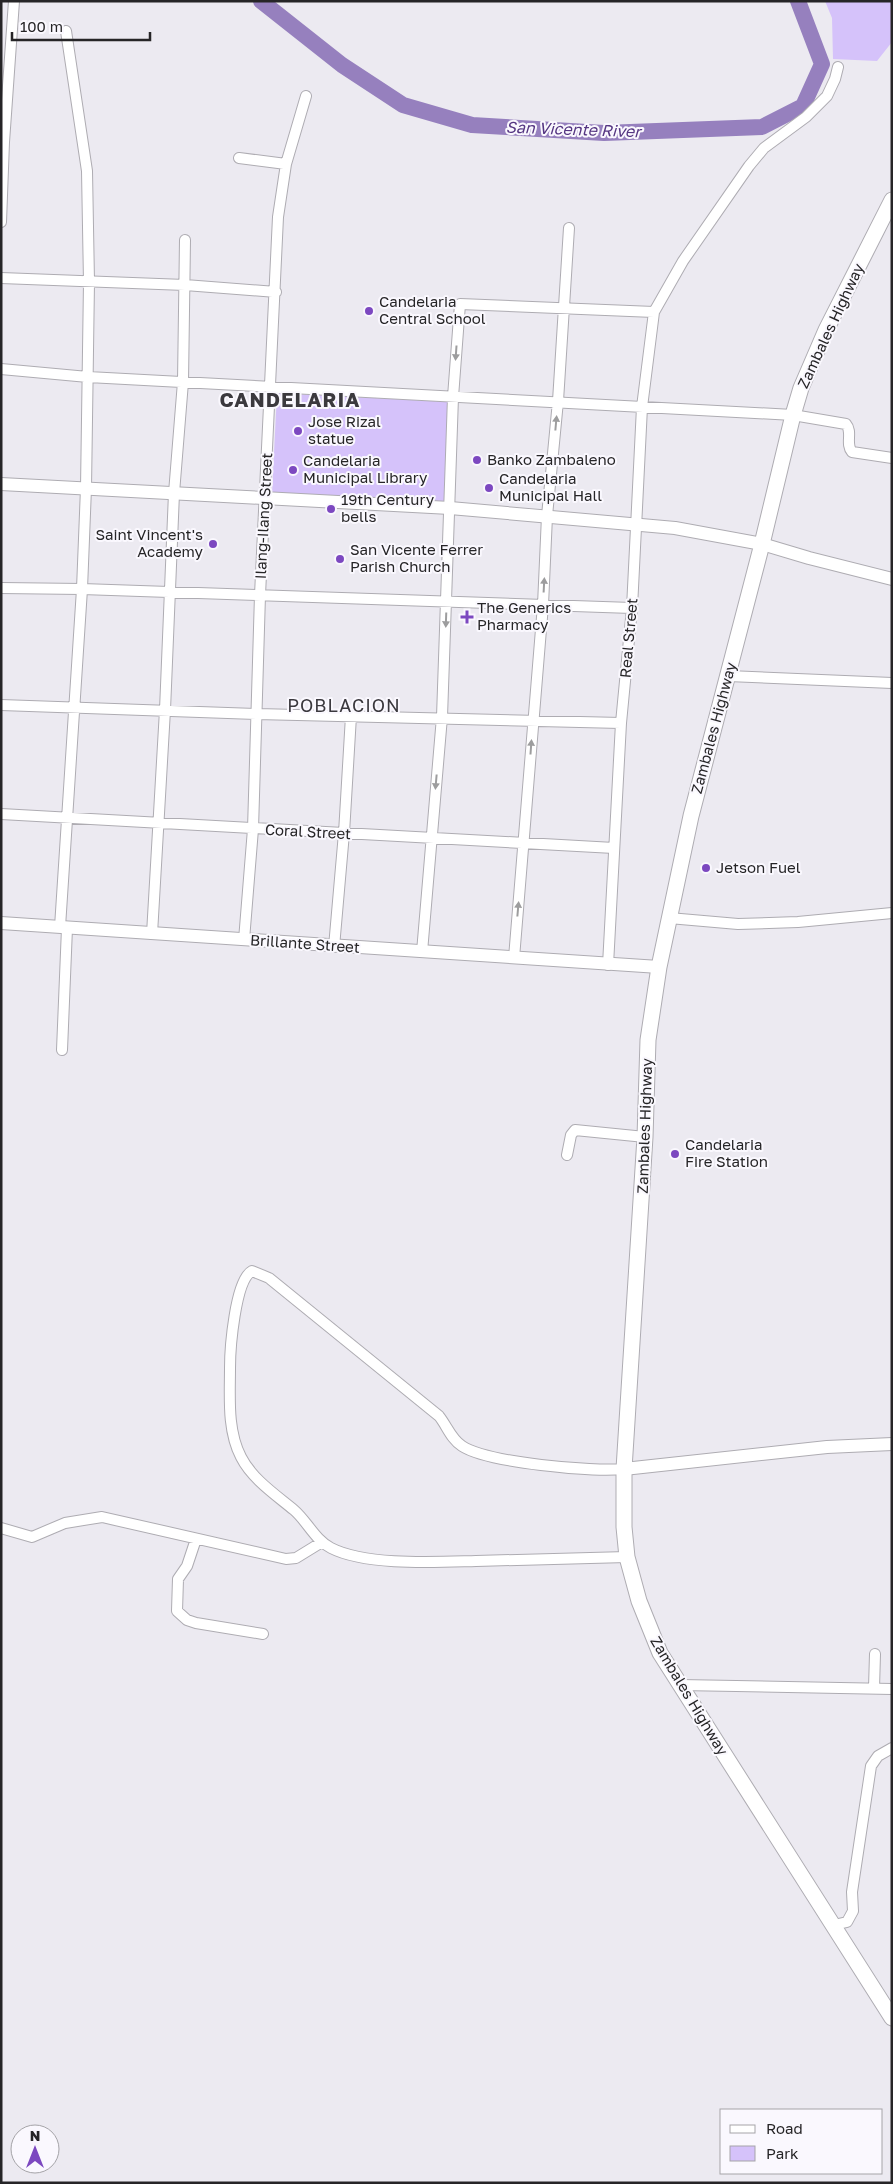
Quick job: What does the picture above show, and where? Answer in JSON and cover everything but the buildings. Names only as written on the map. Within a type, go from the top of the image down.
[{"type":"main road","name":"Zambales Highway","points":[[892,200],[826,330],[801,388],[792,415],[762,544],[691,816],[669,918],[648,1040],[645,1137],[624,1469],[624,1527],[627,1557],[649,1628],[660,1653],[892,2018]]},
{"type":"street","points":[[1,222],[4,142],[14,1]]},
{"type":"street","points":[[62,1050],[63,928],[86,488],[89,282],[87,171],[66,31]]},
{"type":"street","points":[[422,952],[430,837],[442,717],[453,397],[460,304],[654,312],[682,261],[749,166],[764,148],[806,117],[828,96],[838,67]]},
{"type":"street","name":"Ilang-Ilang Street","points":[[244,940],[253,829],[260,595],[276,292],[278,217],[286,164],[306,96]]},
{"type":"street","points":[[239,158],[286,164]]},
{"type":"street","points":[[514,958],[544,605],[548,516],[558,401],[568,228]]},
{"type":"street","points":[[152,934],[166,710],[174,493],[182,382],[185,240]]},
{"type":"street","points":[[1,278],[185,285],[276,292]]},
{"type":"street","name":"Real Street","points":[[608,965],[621,723],[632,608],[642,407],[654,312]]},
{"type":"street","points":[[1,370],[88,377],[792,415],[846,424],[850,429],[849,446],[852,452],[892,458]]},
{"type":"street","points":[[1,484],[450,508],[675,528],[762,544],[808,558],[892,579]]},
{"type":"street","points":[[1,588],[82,588],[632,608]]},
{"type":"street","points":[[728,676],[892,683]]},
{"type":"street","points":[[1,705],[74,706],[257,714],[442,717],[621,723]]},
{"type":"street","points":[[334,946],[344,833],[351,716]]},
{"type":"street","name":"Coral Street","points":[[1,814],[614,848]]},
{"type":"street","points":[[669,918],[738,924],[798,922],[892,914]]},
{"type":"street","name":"Brillante Street","points":[[1,923],[659,968]]},
{"type":"street","points":[[567,1155],[575,1130],[645,1137]]},
{"type":"street","points":[[627,1557],[565,1558],[532,1561],[410,1562],[352,1555],[339,1552],[322,1542],[297,1513],[249,1470],[241,1457],[235,1441],[230,1417],[230,1361],[235,1317],[246,1276],[252,1271],[269,1278],[439,1416],[455,1440],[462,1446],[476,1452],[513,1461],[606,1471],[827,1447],[892,1444]]},
{"type":"street","points":[[1,1528],[32,1537],[65,1523],[102,1517],[286,1559],[296,1558],[322,1542]]},
{"type":"street","points":[[196,1539],[187,1566],[178,1579],[177,1611],[187,1620],[196,1623],[263,1634]]},
{"type":"street","points":[[874,1688],[875,1654]]},
{"type":"street","points":[[680,1685],[892,1689]]},
{"type":"street","points":[[834,1925],[848,1922],[852,1916],[852,1892],[871,1766],[878,1756],[892,1748]]},
{"type":"green space","points":[[825,1],[892,1],[892,42],[877,61],[833,59],[832,18]]},
{"type":"green space","points":[[277,393],[451,402],[446,502],[272,494]]},
{"type":"waterway","name":"San Vicente River","points":[[261,1],[342,65],[403,105],[472,125],[604,133],[762,127],[803,106],[822,64],[798,1]]},
{"type":"place","name":"Candelaria Central School","points":[[369,311]]},
{"type":"place","name":"Jose Rizal statue","points":[[298,431]]},
{"type":"place","name":"Banko Zambaleno","points":[[477,460]]},
{"type":"place","name":"Candelaria Municipal Library","points":[[293,470]]},
{"type":"place","name":"Candelaria Municipal Hall","points":[[489,488]]},
{"type":"place","name":"19th Century bells","points":[[331,509]]},
{"type":"place","name":"Saint Vincent's Academy","points":[[213,544]]},
{"type":"place","name":"San Vicente Ferrer Parish Church","points":[[340,559]]},
{"type":"place","name":"The Generics Pharmacy","points":[[467,617]]},
{"type":"place","name":"Jetson Fuel","points":[[706,868]]},
{"type":"place","name":"Candelaria Fire Station","points":[[675,1154]]},
{"type":"district","name":"CANDELARIA","points":[[290,400]]},
{"type":"district","name":"POBLACION","points":[[344,706]]}]
